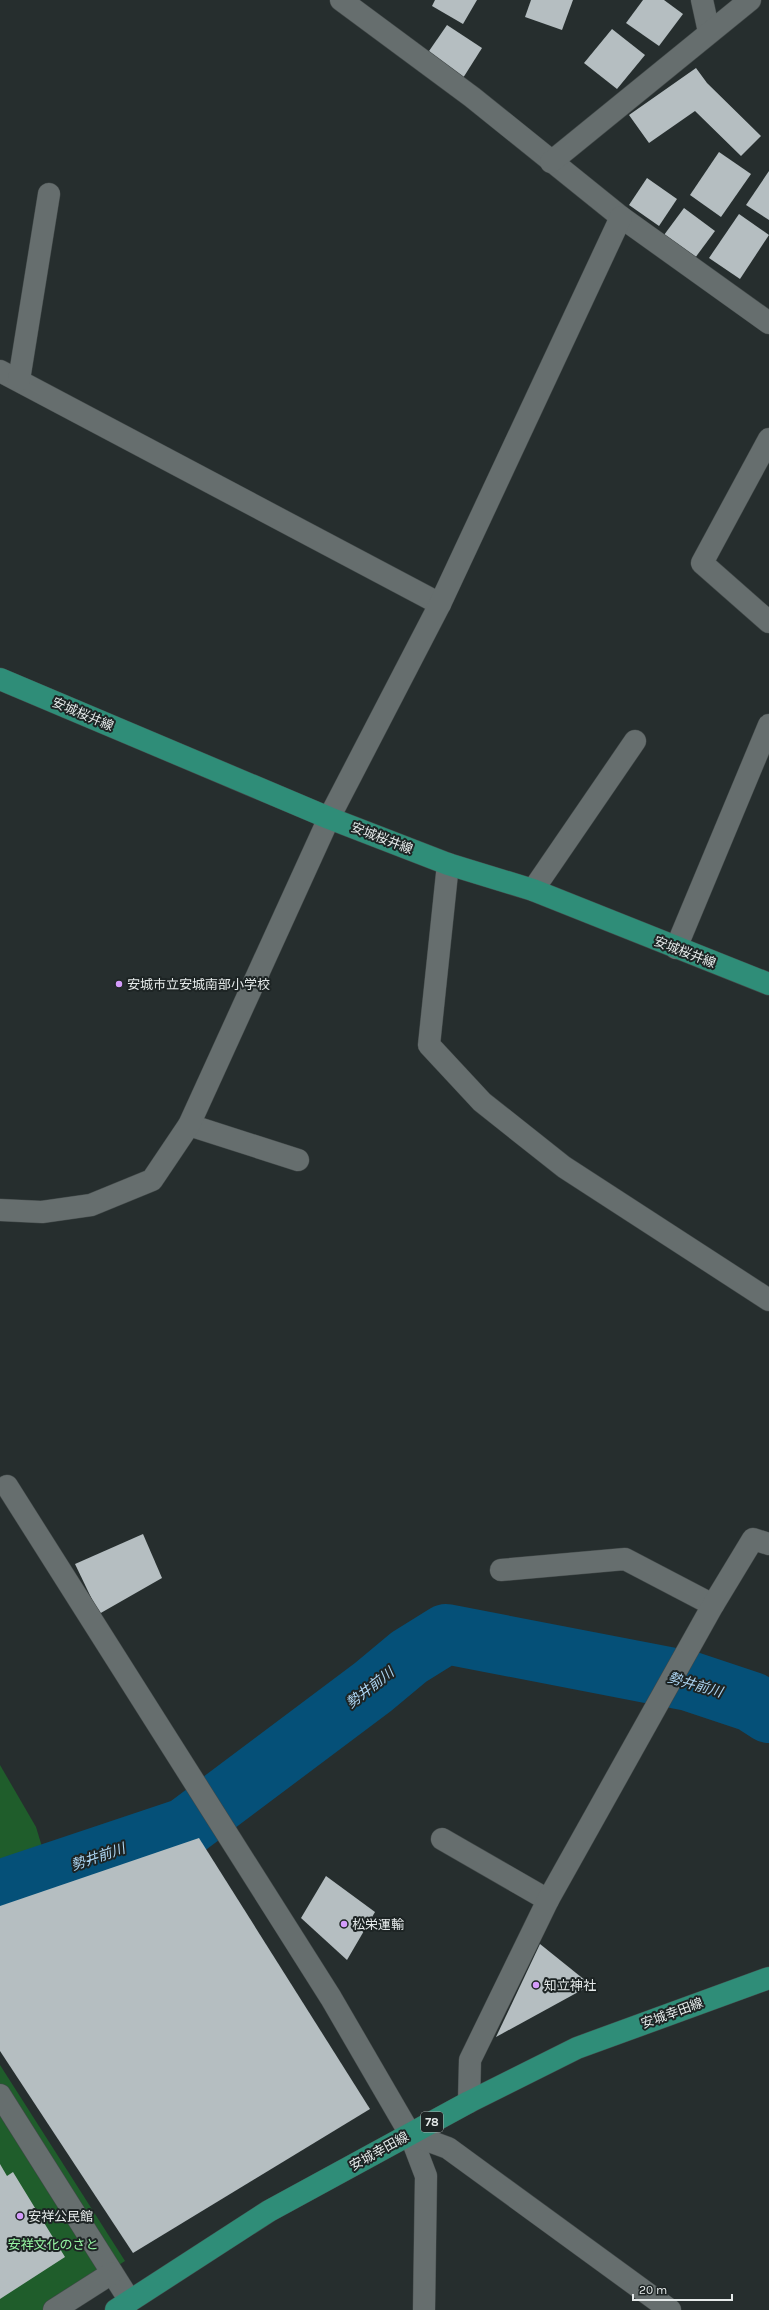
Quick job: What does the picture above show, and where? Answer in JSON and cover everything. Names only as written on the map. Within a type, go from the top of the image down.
[{"type":"main road","name":"安城桜井線","points":[[0,679],[329,818],[448,864],[533,890],[769,984]]},
{"type":"main road","name":"安城幸田線","points":[[123,2306],[269,2211],[469,2102],[577,2048],[769,1978]]},
{"type":"street","points":[[341,0],[472,97],[621,217],[769,323]]},
{"type":"street","points":[[702,0],[709,32]]},
{"type":"street","points":[[551,162],[750,0]]},
{"type":"street","points":[[49,194],[9,375],[440,604]]},
{"type":"street","points":[[0,1210],[42,1212],[90,1204],[152,1180],[189,1125],[329,818],[440,604],[621,217]]},
{"type":"street","points":[[769,439],[702,563],[769,622]]},
{"type":"street","points":[[676,948],[769,725]]},
{"type":"street","points":[[533,890],[635,741]]},
{"type":"street","points":[[448,864],[430,1045],[482,1102],[564,1167],[769,1300]]},
{"type":"street","points":[[189,1125],[298,1160]]},
{"type":"street","points":[[8,1486],[326,1991],[410,2134],[426,2176],[424,2310]]},
{"type":"street","points":[[469,2102],[470,2060],[548,1900],[713,1605],[753,1540],[769,1544]]},
{"type":"street","points":[[501,1570],[625,1559],[713,1605]]},
{"type":"street","points":[[442,1839],[548,1900]]},
{"type":"street","points":[[0,2095],[112,2273],[123,2306]]},
{"type":"street","points":[[410,2134],[448,2148],[670,2310]]},
{"type":"street","points":[[54,2310],[112,2273]]},
{"type":"green space","points":[[0,1765],[36,1827],[46,1860],[0,1877]]},
{"type":"green space","name":"安祥文化のさと","points":[[0,2065],[125,2261],[48,2310],[0,2310]]},
{"type":"building","points":[[435,0],[477,0],[463,24],[432,6]]},
{"type":"building","points":[[531,0],[573,0],[562,30],[525,17]]},
{"type":"building","points":[[643,0],[664,0],[683,14],[659,46],[626,23]]},
{"type":"building","points":[[447,25],[482,48],[463,78],[427,54]]},
{"type":"building","points":[[612,29],[645,55],[617,89],[584,63]]},
{"type":"building","points":[[696,68],[707,83],[761,136],[741,156],[695,111],[649,143],[629,115]]},
{"type":"building","points":[[719,152],[751,174],[721,217],[690,195]]},
{"type":"building","points":[[769,171],[769,220],[746,205]]},
{"type":"building","points":[[647,178],[677,199],[659,226],[629,205]]},
{"type":"building","points":[[684,208],[715,231],[695,258],[664,235]]},
{"type":"building","points":[[739,214],[769,235],[740,279],[709,258]]},
{"type":"building","points":[[143,1534],[162,1578],[99,1614],[75,1564]]},
{"type":"building","points":[[199,1838],[370,2109],[133,2253],[0,2051],[0,1906]]},
{"type":"building","points":[[326,1876],[375,1912],[347,1960],[301,1918]]},
{"type":"building","points":[[540,1944],[591,1985],[496,2037]]},
{"type":"building","name":"安祥公民館","points":[[0,2164],[7,2176],[13,2172],[65,2257],[0,2299]]},
{"type":"waterway","name":"勢井前川","points":[[0,1890],[185,1828],[373,1687],[409,1657],[446,1634],[689,1681],[752,1702],[769,1713]]},
{"type":"place","name":"安城市立安城南部小学校","points":[[119,984]]},
{"type":"place","name":"松栄運輸","points":[[344,1924]]},
{"type":"place","name":"知立神社","points":[[536,1985]]},
{"type":"place","name":"安祥公民館","points":[[20,2216]]}]
